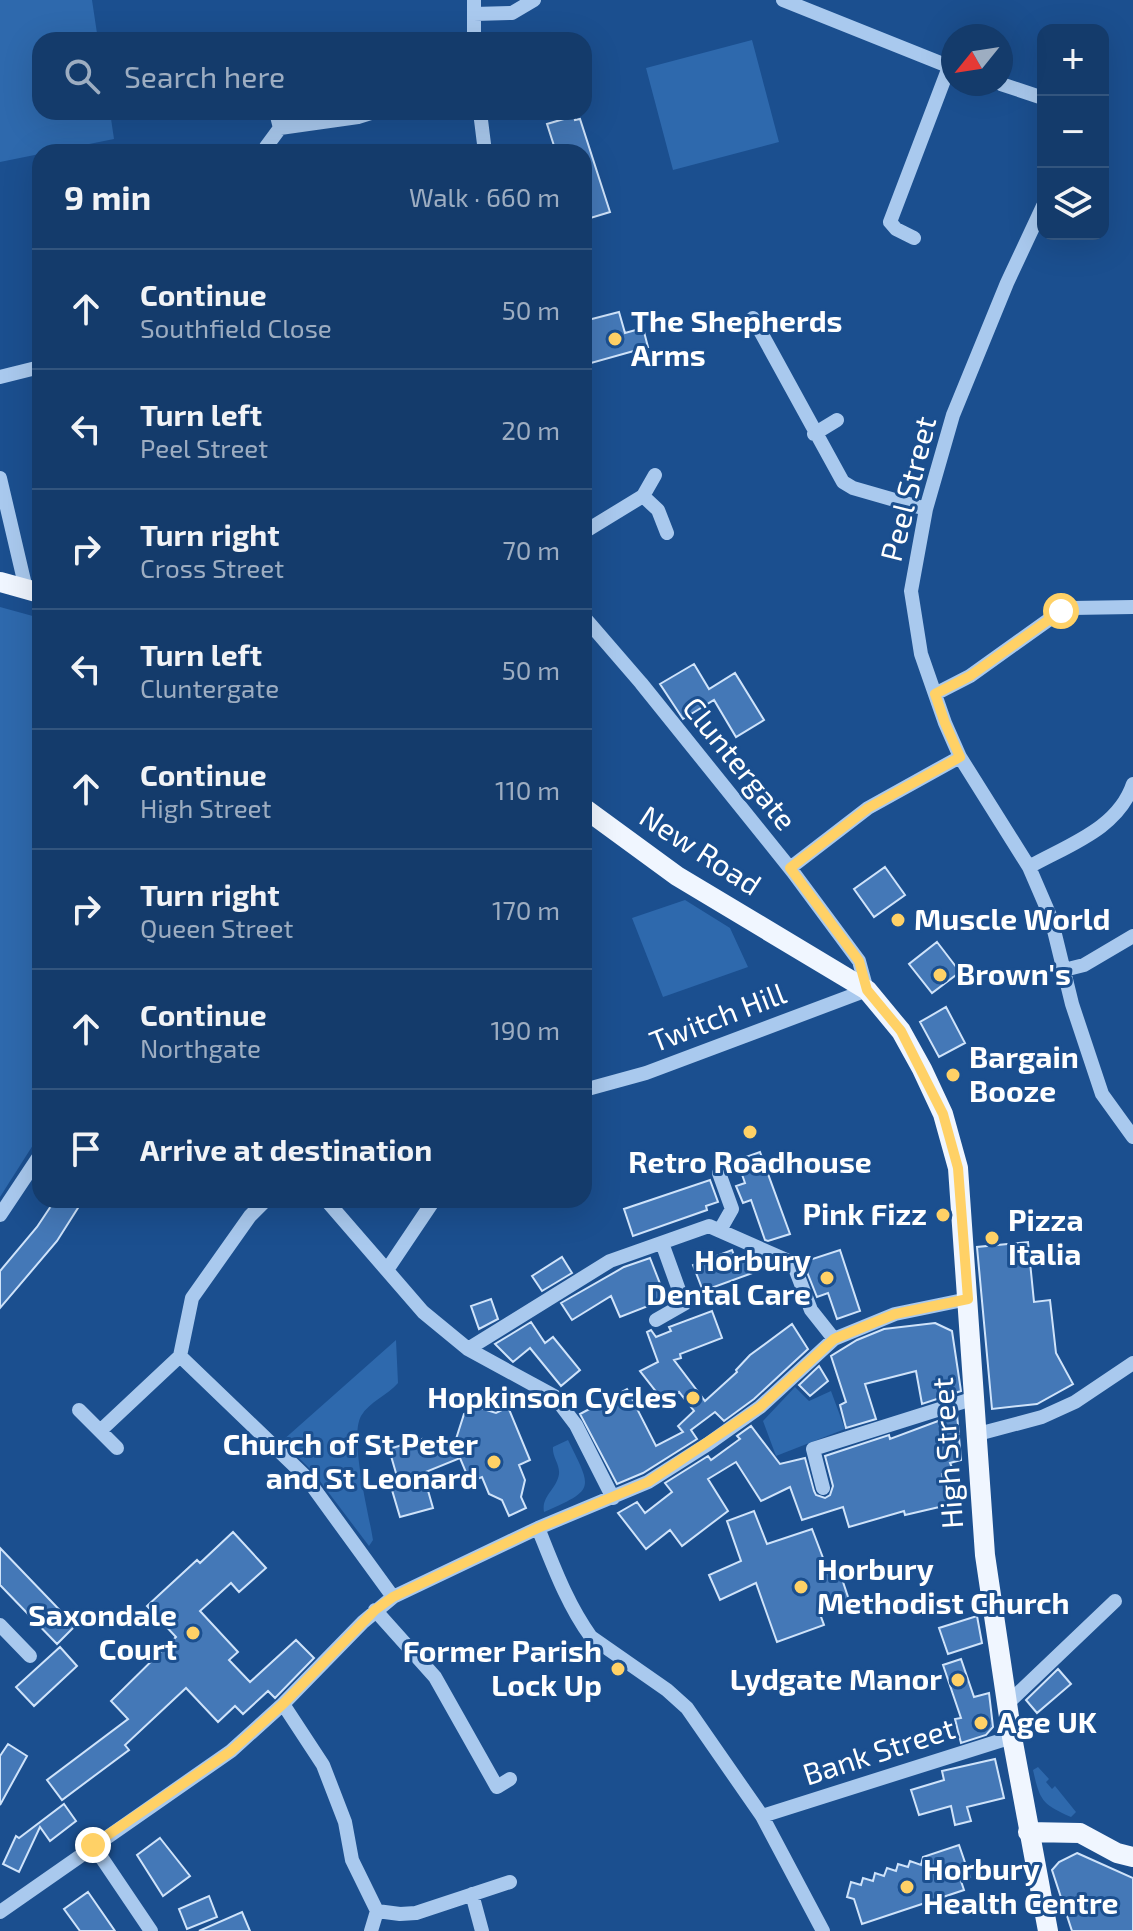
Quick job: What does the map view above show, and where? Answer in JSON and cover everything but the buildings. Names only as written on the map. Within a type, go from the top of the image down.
[{"type":"main road","points":[[0,582],[32,591]]},
{"type":"main road","name":"New Road","points":[[592,814],[677,876],[867,990]]},
{"type":"main road","name":"High Street","points":[[867,990],[901,1031],[943,1114],[958,1168],[985,1555],[1012,1737],[1048,1931]]},
{"type":"main road","points":[[1028,1832],[1080,1833],[1117,1853],[1133,1857]]},
{"type":"street","points":[[474,32],[474,7],[512,13],[534,0]]},
{"type":"street","points":[[783,0],[941,64]]},
{"type":"street","points":[[1013,88],[1037,96]]},
{"type":"street","points":[[914,238],[896,229],[890,222],[941,93]]},
{"type":"street","points":[[278,120],[280,128]]},
{"type":"street","points":[[268,144],[280,128],[327,120]]},
{"type":"street","points":[[481,120],[484,144]]},
{"type":"street","name":"Peel Street","points":[[1037,219],[953,415],[926,509],[911,591],[921,654],[945,723],[960,757],[1029,867],[1051,918],[1102,1094],[1133,1137]]},
{"type":"street","points":[[753,318],[843,482],[853,488],[926,509]]},
{"type":"street","points":[[0,377],[32,369]]},
{"type":"street","points":[[814,434],[837,420]]},
{"type":"street","points":[[592,527],[643,496],[655,475]]},
{"type":"street","points":[[0,478],[32,588]]},
{"type":"street","points":[[643,496],[658,510],[667,533]]},
{"type":"street","points":[[935,694],[970,676],[1061,611],[1083,607],[1133,607]]},
{"type":"street","name":"Cluntergate","points":[[592,626],[790,868],[859,961],[867,990]]},
{"type":"street","points":[[790,868],[868,808],[960,757]]},
{"type":"street","points":[[1029,867],[1107,824],[1121,810],[1133,784]]},
{"type":"street","points":[[1064,970],[1084,965],[1133,936]]},
{"type":"street","name":"Twitch Hill","points":[[592,1088],[646,1073],[867,990]]},
{"type":"street","points":[[0,1215],[32,1167]]},
{"type":"street","points":[[719,1173],[732,1209],[720,1230]]},
{"type":"street","points":[[100,1431],[180,1356],[192,1298],[258,1208]]},
{"type":"street","points":[[333,1208],[423,1312],[468,1349],[554,1396],[576,1425],[613,1498]]},
{"type":"street","points":[[387,1270],[430,1208]]},
{"type":"street","points":[[468,1349],[610,1261],[709,1226],[793,1263],[811,1310],[834,1339]]},
{"type":"street","points":[[656,1320],[684,1304],[662,1243]]},
{"type":"street","points":[[0,1912],[231,1751],[283,1704],[375,1610],[393,1597],[538,1528],[648,1482],[760,1407],[834,1339],[895,1314],[968,1299]]},
{"type":"street","points":[[180,1356],[305,1476],[393,1597]]},
{"type":"street","points":[[978,1434],[1042,1417],[1075,1402],[1133,1363]]},
{"type":"street","points":[[823,1488],[813,1449],[975,1398]]},
{"type":"street","points":[[79,1410],[117,1448]]},
{"type":"street","points":[[538,1528],[561,1585],[591,1637],[656,1682],[687,1708],[762,1816],[823,1931]]},
{"type":"street","points":[[1007,1704],[1115,1601]]},
{"type":"street","points":[[375,1610],[435,1677],[497,1787],[510,1779]]},
{"type":"street","points":[[0,1625],[30,1656]]},
{"type":"street","points":[[283,1704],[323,1765],[345,1822],[352,1860],[377,1911],[371,1931]]},
{"type":"street","name":"Bank Street","points":[[762,1816],[1012,1737]]},
{"type":"street","points":[[93,1845],[151,1931]]},
{"type":"street","points":[[377,1911],[416,1913],[510,1882]]},
{"type":"street","points":[[472,1894],[482,1931]]},
{"type":"shaded area","points":[[0,0],[92,0],[97,32],[32,32],[32,120],[111,120],[114,139],[89,144],[32,144],[32,156],[0,162]]},
{"type":"shaded area","points":[[752,40],[779,142],[673,170],[646,68]]},
{"type":"shaded area","points":[[0,607],[32,616],[32,1147],[0,1197]]},
{"type":"shaded area","points":[[685,900],[730,928],[748,967],[663,997],[632,918]]},
{"type":"shaded area","points":[[396,1340],[398,1383],[364,1411],[358,1427],[358,1458],[373,1540],[369,1546],[313,1472],[282,1441]]},
{"type":"shaded area","points":[[795,1387],[809,1401],[831,1391],[845,1429],[776,1456],[763,1421]]},
{"type":"shaded area","points":[[568,1440],[582,1469],[584,1486],[573,1498],[544,1512],[545,1501],[559,1474],[553,1447]]},
{"type":"shaded area","points":[[1038,1767],[1049,1779],[1046,1782],[1052,1789],[1055,1786],[1076,1812],[1071,1817],[1044,1800],[1033,1770]]},
{"type":"place","name":"The Shepherds Arms","points":[[615,339]]},
{"type":"place","name":"Muscle World","points":[[898,920]]},
{"type":"place","name":"Brown's","points":[[940,975]]},
{"type":"place","name":"Bargain Booze","points":[[953,1075]]},
{"type":"place","name":"Retro Roadhouse","points":[[750,1132]]},
{"type":"place","name":"Pink Fizz","points":[[943,1215]]},
{"type":"place","name":"Pizza Italia","points":[[992,1238]]},
{"type":"place","name":"Horbury Dental Care","points":[[827,1278]]},
{"type":"place","name":"Hopkinson Cycles","points":[[693,1398]]},
{"type":"place","name":"Church of St Peter and St Leonard","points":[[494,1462]]},
{"type":"place","name":"Horbury Methodist Church","points":[[801,1587]]},
{"type":"place","name":"Saxondale Court","points":[[193,1633]]},
{"type":"place","name":"Former Parish Lock Up","points":[[618,1669]]},
{"type":"place","name":"Lydgate Manor","points":[[958,1680]]},
{"type":"place","name":"Age UK","points":[[981,1723]]},
{"type":"place","name":"Horbury Health Centre","points":[[907,1887]]},
{"type":"route","points":[[93,1845],[231,1751],[283,1704],[375,1610],[393,1597],[538,1528],[648,1482],[760,1407],[834,1339],[895,1314],[968,1299],[958,1168],[943,1114],[901,1031],[867,990],[859,961],[790,868],[868,808],[960,757],[935,694],[970,676],[1061,611]]}]
